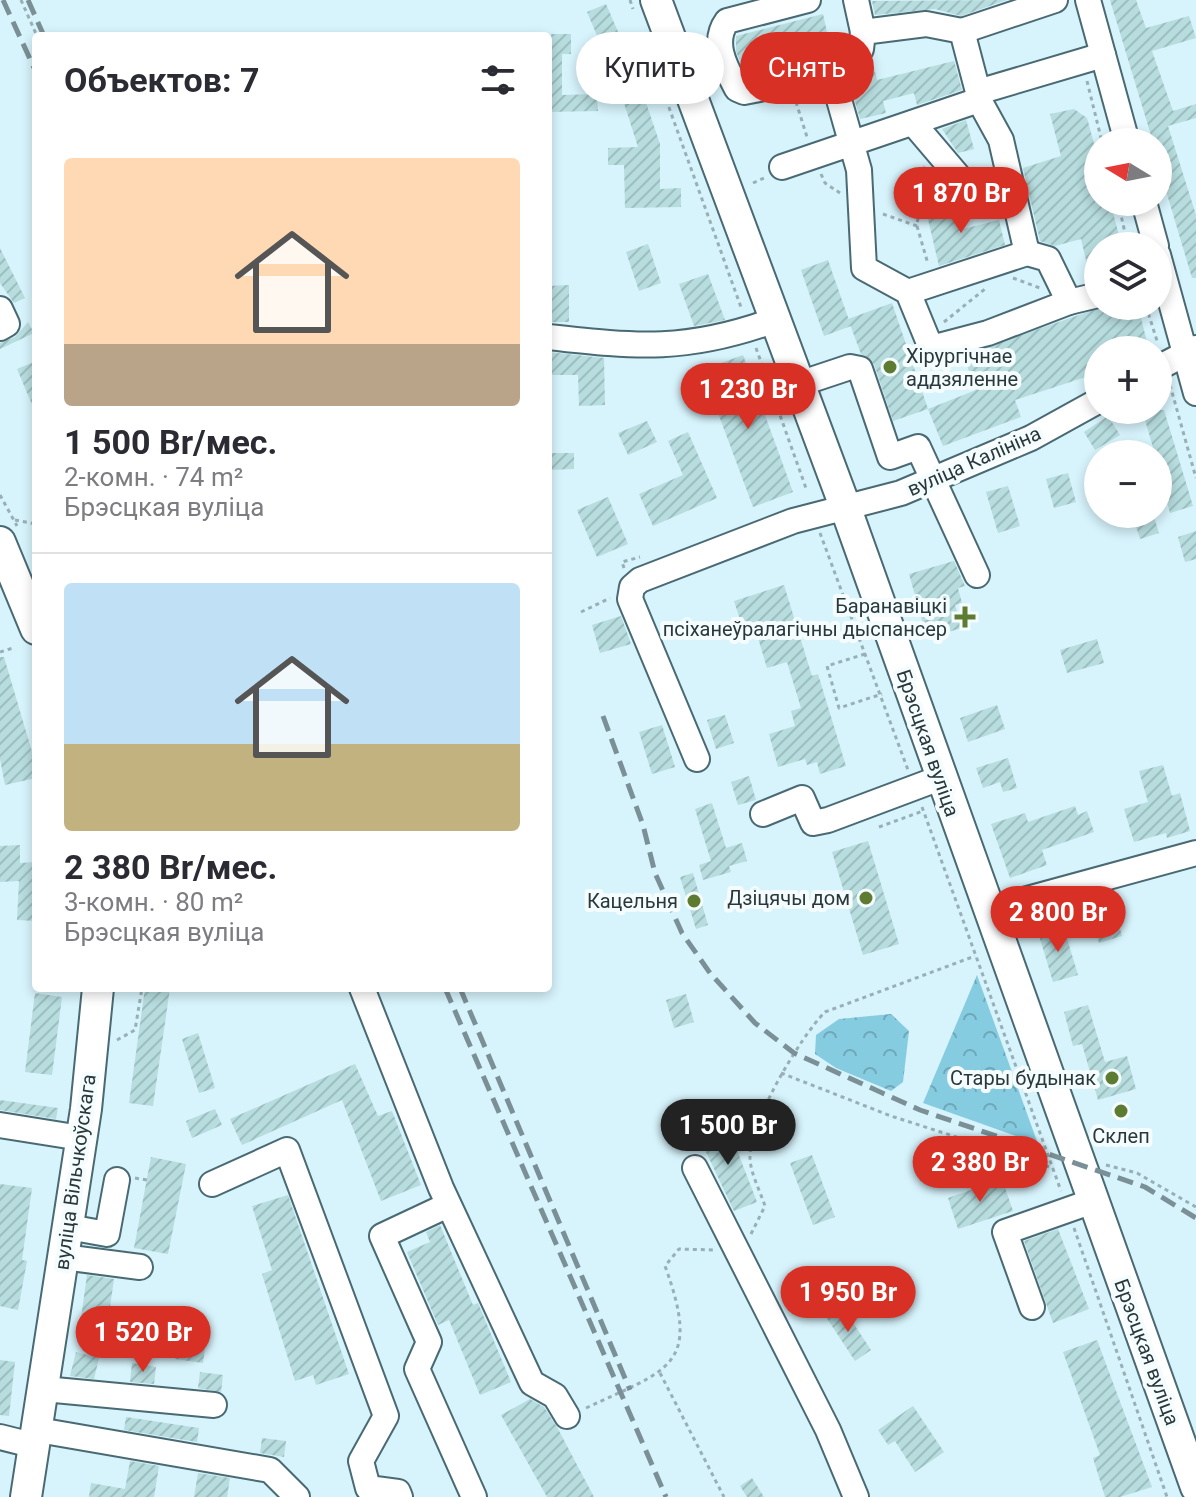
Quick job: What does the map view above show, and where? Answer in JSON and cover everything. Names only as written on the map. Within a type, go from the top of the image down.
[{"type":"main road","name":"Брэсцкая вуліца","points":[[646,7],[762,325],[799,384],[846,509],[927,783],[987,910],[1196,1487]]},
{"type":"main road","points":[[7,531],[25,638]]},
{"type":"main road","name":"вуліца Вільчкоўскага","points":[[26,1497],[81,1138],[98,992]]},
{"type":"street","points":[[740,90],[728,71],[718,43],[720,31],[727,21],[808,0]]},
{"type":"street","points":[[856,0],[863,32],[926,24],[962,31],[1055,0]]},
{"type":"street","points":[[1088,0],[1123,128]]},
{"type":"street","points":[[962,31],[979,96],[1001,140],[1027,253]]},
{"type":"street","points":[[782,167],[1103,55]]},
{"type":"street","points":[[840,104],[859,170],[864,268],[908,292],[931,348],[988,333],[1067,299],[1084,297]]},
{"type":"street","points":[[913,123],[970,190]]},
{"type":"street","points":[[908,292],[1027,253],[1048,259],[1067,299]]},
{"type":"street","points":[[0,309],[7,324],[0,328]]},
{"type":"street","points":[[1167,320],[1173,360],[1196,393]]},
{"type":"street","points":[[552,337],[643,347],[689,344],[762,325]]},
{"type":"street","points":[[799,384],[850,367],[860,369],[890,457],[918,447],[977,575]]},
{"type":"street","name":"вуліца Калініна","points":[[632,587],[640,580],[763,531],[889,498],[1031,438],[1084,409]]},
{"type":"street","points":[[632,587],[630,599],[697,759]]},
{"type":"street","points":[[763,814],[802,798],[813,823],[927,783]]},
{"type":"street","points":[[987,910],[1196,853]]},
{"type":"street","points":[[364,992],[448,1205],[532,1383],[555,1396],[567,1416]]},
{"type":"street","points":[[0,1125],[81,1138]]},
{"type":"street","points":[[212,1184],[287,1150],[386,1416],[361,1461],[368,1488],[398,1492],[400,1497]]},
{"type":"street","points":[[695,1168],[828,1430],[856,1497]]},
{"type":"street","points":[[68,1227],[107,1234],[117,1180]]},
{"type":"street","points":[[1032,1307],[1005,1232],[1093,1201]]},
{"type":"street","points":[[448,1205],[382,1236],[429,1342],[417,1369],[474,1497]]},
{"type":"street","points":[[63,1257],[140,1267]]},
{"type":"street","points":[[44,1389],[214,1405]]},
{"type":"street","points":[[0,1437],[37,1438],[270,1470],[297,1497]]},
{"type":"path","points":[[21,0],[35,32]]},
{"type":"path","points":[[630,0],[646,7]]},
{"type":"path","points":[[567,1416],[660,1373],[678,1350],[681,1308],[665,1266],[679,1249],[735,1249],[765,1206],[750,1157],[781,1073],[809,1028],[825,1012],[975,956],[923,811],[927,783],[882,694],[815,515],[762,325],[670,104]]},
{"type":"path","points":[[917,226],[934,284]]},
{"type":"path","points":[[1009,277],[1067,299]]},
{"type":"path","points":[[926,337],[996,283]]},
{"type":"path","points":[[1153,320],[1173,360],[1196,478]]},
{"type":"path","points":[[7,531],[32,525]]},
{"type":"path","points":[[581,612],[632,587]]},
{"type":"path","points":[[0,652],[25,638]]},
{"type":"path","points":[[867,653],[827,666],[839,708],[882,694]]},
{"type":"path","points":[[879,827],[923,811]]},
{"type":"path","points":[[781,1073],[891,1116],[1053,1168]]},
{"type":"path","points":[[1105,1164],[1137,1173],[1196,1207]]},
{"type":"path","points":[[660,1373],[724,1497]]},
{"type":"green space","points":[[977,975],[1038,1144],[923,1103]]},
{"type":"green space","points":[[891,1014],[909,1031],[903,1082],[891,1091],[836,1068],[815,1054],[816,1035],[839,1019]]},
{"type":"building","points":[[1007,0],[961,16],[935,9],[875,15],[872,1]]},
{"type":"building","points":[[1110,0],[1136,0],[1146,28],[1189,16],[1196,38],[1152,51],[1173,111],[1196,104],[1196,118],[1169,128],[1149,128]]},
{"type":"building","points":[[606,4],[618,32],[596,32],[587,12]]},
{"type":"building","points":[[823,14],[827,32],[752,32]]},
{"type":"building","points":[[552,34],[571,34],[571,54],[562,54],[562,95],[576,95],[576,104],[598,104],[598,111],[552,112]]},
{"type":"building","points":[[740,35],[740,61],[736,52],[736,36]]},
{"type":"building","points":[[954,61],[962,90],[917,105],[914,93],[883,101],[886,113],[860,119],[856,104],[874,104],[874,67],[877,80]]},
{"type":"building","points":[[624,104],[646,104],[660,144],[660,189],[681,188],[681,207],[625,208],[624,165],[608,165],[608,148],[638,147]]},
{"type":"building","points":[[1074,109],[1087,118],[1090,128],[1084,128],[1084,216],[1114,216],[1118,232],[1084,232],[1084,252],[1081,239],[1055,246],[1040,241],[1023,168],[1061,156],[1050,114]]},
{"type":"building","points":[[966,120],[974,149],[958,153],[942,129]]},
{"type":"building","points":[[1172,139],[1196,215],[1196,278],[1192,278],[1172,211]]},
{"type":"building","points":[[956,203],[963,229],[999,220],[1005,245],[939,266],[926,211]]},
{"type":"building","points":[[648,244],[661,283],[639,291],[626,252]]},
{"type":"building","points":[[0,248],[25,298],[14,303],[0,283]]},
{"type":"building","points":[[828,260],[851,326],[824,336],[801,270]]},
{"type":"building","points":[[708,274],[725,320],[694,326],[679,284]]},
{"type":"building","points":[[569,285],[569,322],[552,322],[552,286]]},
{"type":"building","name":"Хірургічнае аддзяленне","points":[[892,303],[928,409],[893,421],[874,364],[861,354],[848,319]]},
{"type":"building","points":[[1084,313],[1084,320],[1142,320],[1146,336],[1084,336],[1084,378],[1015,400],[1021,417],[943,446],[928,409],[976,390],[963,355]]},
{"type":"building","points":[[28,322],[32,334],[0,349],[0,343],[15,337]]},
{"type":"building","points":[[552,352],[604,358],[605,405],[579,406],[578,375],[552,375]]},
{"type":"building","points":[[743,355],[793,492],[753,507],[702,370]]},
{"type":"building","points":[[32,363],[32,405],[17,369]]},
{"type":"building","points":[[647,421],[657,442],[628,455],[618,433]]},
{"type":"building","points":[[1096,424],[1113,424],[1120,435],[1112,440],[1089,440],[1084,432]]},
{"type":"building","points":[[1146,424],[1168,424],[1193,506],[1172,512],[1172,440],[1151,440]]},
{"type":"building","points":[[688,432],[717,498],[653,526],[639,494],[683,475],[668,441]]},
{"type":"building","points":[[552,453],[574,453],[574,469],[552,470]]},
{"type":"building","points":[[1068,473],[1076,502],[1054,508],[1046,479]]},
{"type":"building","points":[[1008,486],[1020,526],[998,533],[986,492]]},
{"type":"building","points":[[608,497],[628,544],[597,557],[577,510]]},
{"type":"building","points":[[1136,528],[1157,528],[1159,533],[1140,539]]},
{"type":"building","points":[[1196,531],[1196,559],[1185,562],[1178,537]]},
{"type":"building","points":[[954,561],[965,586],[958,588],[962,603],[955,605],[962,628],[927,638],[909,574]]},
{"type":"building","points":[[784,585],[812,676],[818,674],[846,766],[820,774],[817,762],[807,765],[805,759],[778,767],[769,734],[795,726],[791,711],[801,708],[787,662],[767,668],[755,628],[744,632],[734,601]]},
{"type":"building","points":[[621,616],[631,644],[600,653],[592,625]]},
{"type":"building","points":[[1097,639],[1104,663],[1067,673],[1060,650]]},
{"type":"building","points":[[0,657],[4,657],[32,752],[32,779],[5,785],[0,759]]},
{"type":"building","points":[[997,705],[1005,729],[968,742],[960,718]]},
{"type":"building","points":[[725,715],[734,743],[716,749],[707,720]]},
{"type":"building","points":[[662,725],[675,767],[652,774],[639,732]]},
{"type":"building","points":[[1008,758],[1017,788],[1003,792],[1000,782],[983,788],[976,768]]},
{"type":"building","points":[[1163,765],[1172,796],[1180,793],[1190,831],[1167,838],[1166,833],[1134,842],[1124,809],[1148,802],[1139,771]]},
{"type":"building","points":[[749,776],[756,800],[738,805],[731,782]]},
{"type":"building","points":[[712,803],[726,848],[742,843],[747,861],[729,866],[731,872],[703,880],[699,865],[711,861],[695,809]]},
{"type":"building","points":[[1075,806],[1078,815],[1087,811],[1094,832],[1042,850],[1047,865],[1010,878],[991,824],[1025,813],[1028,822]]},
{"type":"building","name":"Дзіцячы дом","points":[[868,841],[899,944],[863,955],[832,852]]},
{"type":"building","points":[[20,845],[20,863],[32,862],[32,921],[17,920],[19,881],[0,882],[0,846]]},
{"type":"building","name":"Кацельня","points":[[693,873],[708,925],[696,929],[680,877]]},
{"type":"building","points":[[1114,907],[1122,936],[1099,943],[1091,914]]},
{"type":"building","points":[[1063,925],[1078,975],[1053,982],[1038,932]]},
{"type":"building","points":[[144,992],[169,992],[153,1106],[129,1103]]},
{"type":"building","points":[[35,993],[62,997],[52,1075],[25,1072]]},
{"type":"building","points":[[686,994],[694,1022],[674,1028],[666,1000]]},
{"type":"building","points":[[1088,1005],[1105,1062],[1127,1056],[1136,1089],[1098,1100],[1082,1044],[1073,1046],[1064,1012]]},
{"type":"building","points":[[198,1033],[215,1088],[199,1093],[182,1039]]},
{"type":"building","points":[[355,1064],[378,1116],[392,1111],[421,1185],[381,1201],[342,1100],[242,1145],[230,1119]]},
{"type":"building","points":[[0,1100],[58,1108],[56,1119],[0,1110]]},
{"type":"building","points":[[215,1109],[222,1125],[192,1138],[186,1121]]},
{"type":"building","points":[[727,1124],[757,1202],[734,1211],[698,1135]]},
{"type":"building","points":[[812,1155],[835,1217],[813,1225],[790,1163]]},
{"type":"building","points":[[151,1157],[186,1164],[168,1254],[134,1248]]},
{"type":"building","points":[[1002,1179],[1013,1211],[958,1229],[948,1198]]},
{"type":"building","points":[[0,1184],[32,1188],[22,1260],[27,1261],[18,1310],[0,1306]]},
{"type":"building","points":[[288,1195],[349,1374],[316,1385],[313,1375],[295,1381],[262,1274],[272,1270],[252,1206]]},
{"type":"building","points":[[440,1225],[473,1305],[478,1303],[511,1382],[480,1395],[449,1320],[438,1325],[407,1252],[430,1242],[426,1232]]},
{"type":"building","points":[[1058,1229],[1089,1309],[1053,1323],[1024,1241]]},
{"type":"building","points":[[87,1275],[114,1279],[107,1328],[80,1325]]},
{"type":"building","points":[[842,1306],[871,1350],[855,1361],[826,1317]]},
{"type":"building","points":[[149,1309],[182,1313],[179,1334],[147,1330]]},
{"type":"building","points":[[178,1336],[206,1340],[203,1363],[175,1359]]},
{"type":"building","points":[[1097,1340],[1152,1487],[1120,1497],[1105,1497],[1093,1458],[1100,1455],[1063,1352]]},
{"type":"building","points":[[76,1352],[99,1358],[94,1379],[70,1376]]},
{"type":"building","points":[[0,1360],[15,1362],[9,1416],[0,1415]]},
{"type":"building","points":[[132,1363],[156,1367],[154,1384],[130,1382]]},
{"type":"building","points":[[200,1372],[223,1375],[221,1392],[198,1388]]},
{"type":"building","points":[[530,1399],[544,1407],[594,1497],[547,1497],[501,1415]]},
{"type":"building","points":[[913,1406],[944,1452],[915,1472],[895,1441],[888,1445],[878,1430]]},
{"type":"building","points":[[126,1417],[199,1428],[197,1442],[124,1430]]},
{"type":"building","points":[[262,1438],[286,1441],[284,1457],[260,1453]]},
{"type":"building","points":[[130,1461],[159,1466],[154,1497],[89,1497],[91,1483],[125,1489]]},
{"type":"building","points":[[198,1473],[230,1478],[227,1497],[194,1497]]},
{"type":"building","points":[[752,1478],[764,1497],[747,1497],[740,1486]]},
{"type":"railway","points":[[3,0],[32,63]]},
{"type":"railway","points":[[28,0],[42,32]]},
{"type":"railway","points":[[603,716],[643,825],[655,873],[682,933],[710,973],[755,1023],[794,1053],[920,1110],[1145,1187],[1196,1218]]},
{"type":"railway","points":[[447,992],[666,1497]]},
{"type":"railway","points":[[462,992],[630,1390]]},
{"type":"place","name":"Хірургічнае аддзяленне","points":[[890,367]]},
{"type":"place","name":"Баранавіцкі псіханеўралагічны дыспансер","points":[[965,617]]},
{"type":"place","name":"Дзіцячы дом","points":[[866,898]]},
{"type":"place","name":"Кацельня","points":[[694,901]]},
{"type":"place","name":"Стары будынак","points":[[1112,1078]]},
{"type":"place","name":"Склеп","points":[[1121,1111]]}]
